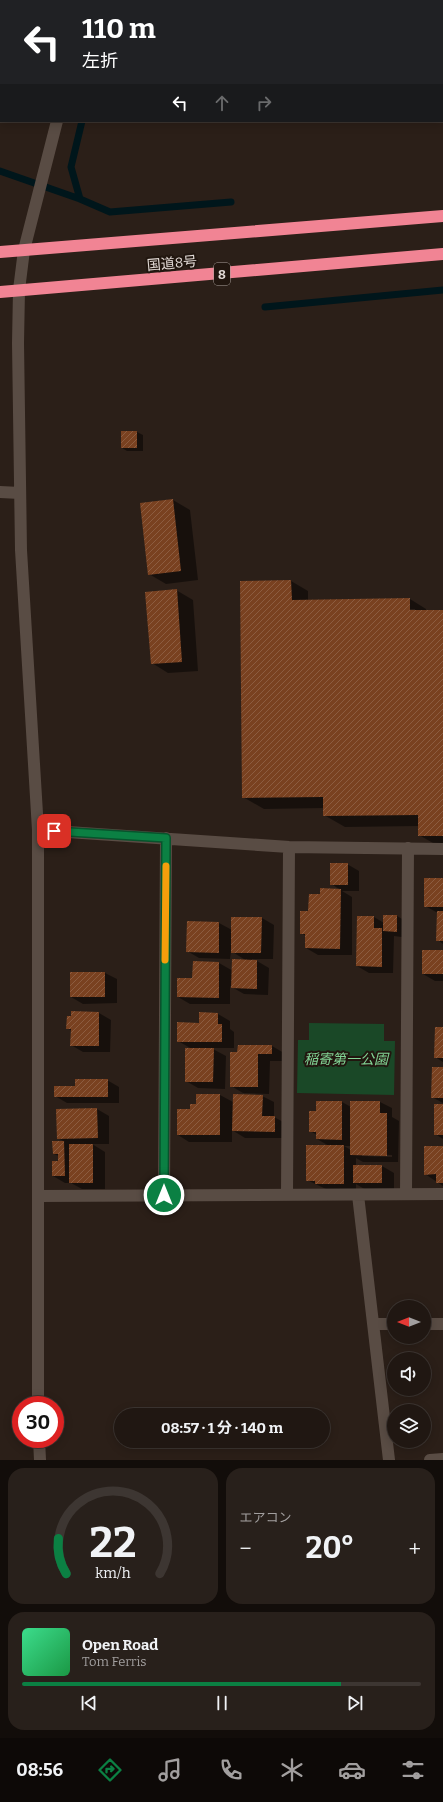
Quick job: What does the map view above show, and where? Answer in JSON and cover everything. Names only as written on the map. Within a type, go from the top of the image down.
[{"type":"highway","name":"国道8号","points":[[0,252],[443,216]]},
{"type":"highway","name":"国道8号","points":[[0,292],[443,254]]},
{"type":"street","points":[[38,1396],[38,830],[21,550],[18,343],[19,290],[24,250],[57,122]]},
{"type":"street","points":[[0,492],[20,493]]},
{"type":"street","points":[[38,830],[289,847],[443,848]]},
{"type":"street","points":[[164,1195],[166,838]]},
{"type":"street","points":[[287,1195],[289,847]]},
{"type":"street","points":[[406,1194],[408,848]]},
{"type":"street","points":[[38,1196],[443,1194]]},
{"type":"street","points":[[358,1195],[389,1460]]},
{"type":"street","points":[[373,1324],[387,1324]]},
{"type":"street","points":[[431,1324],[443,1324]]},
{"type":"street","points":[[39,1448],[40,1460]]},
{"type":"street","points":[[430,1460],[443,1459]]},
{"type":"green space","name":"稲寄第一公園","points":[[309,1023],[384,1024],[384,1041],[395,1041],[394,1095],[297,1093],[298,1040],[309,1040]]},
{"type":"building","points":[[121,431],[137,431],[137,448],[121,448]]},
{"type":"building","points":[[173,499],[181,571],[148,575],[140,503]]},
{"type":"building","points":[[291,580],[292,600],[410,598],[410,610],[443,610],[443,836],[418,836],[418,815],[323,816],[323,797],[242,798],[240,581]]},
{"type":"building","points":[[177,589],[182,662],[151,664],[145,592]]},
{"type":"building","points":[[330,863],[348,863],[348,885],[330,885]]},
{"type":"building","points":[[424,878],[443,878],[443,907],[424,907]]},
{"type":"building","points":[[320,888],[341,889],[340,949],[305,948],[305,934],[300,934],[300,911],[308,911],[309,894],[320,894]]},
{"type":"building","points":[[437,911],[443,911],[443,941],[436,941]]},
{"type":"building","points":[[383,915],[397,915],[397,932],[383,931]]},
{"type":"building","points":[[357,916],[374,916],[374,928],[382,928],[382,967],[356,966]]},
{"type":"building","points":[[231,917],[262,917],[261,953],[231,953]]},
{"type":"building","points":[[187,921],[219,922],[219,953],[186,952]]},
{"type":"building","points":[[422,950],[443,950],[443,974],[422,974]]},
{"type":"building","points":[[232,959],[257,960],[257,989],[231,988]]},
{"type":"building","points":[[193,961],[219,962],[219,998],[177,997],[177,978],[192,978]]},
{"type":"building","points":[[70,972],[105,972],[105,997],[70,997]]},
{"type":"building","points":[[71,1011],[99,1012],[99,1046],[70,1046],[71,1029],[66,1029],[67,1016],[71,1016]]},
{"type":"building","points":[[199,1012],[218,1013],[218,1024],[222,1024],[222,1042],[177,1042],[177,1022],[199,1023]]},
{"type":"building","points":[[435,1027],[443,1027],[443,1058],[434,1058]]},
{"type":"building","points":[[238,1045],[272,1045],[272,1054],[258,1054],[258,1087],[230,1087],[230,1052],[237,1052]]},
{"type":"building","points":[[185,1048],[214,1048],[213,1082],[185,1082]]},
{"type":"building","points":[[432,1067],[443,1067],[443,1098],[431,1098]]},
{"type":"building","points":[[75,1079],[108,1079],[108,1097],[54,1097],[54,1086],[75,1086]]},
{"type":"building","points":[[196,1094],[220,1094],[220,1135],[177,1135],[177,1109],[190,1109],[190,1104],[196,1104]]},
{"type":"building","points":[[233,1094],[263,1095],[262,1116],[275,1116],[275,1132],[232,1131]]},
{"type":"building","points":[[316,1101],[342,1101],[342,1140],[316,1139],[316,1132],[309,1132],[309,1111],[316,1111]]},
{"type":"building","points":[[350,1101],[380,1101],[380,1113],[387,1113],[387,1156],[350,1155]]},
{"type":"building","points":[[434,1104],[443,1104],[443,1135],[434,1135]]},
{"type":"building","points":[[97,1108],[98,1138],[57,1139],[56,1109]]},
{"type":"building","points":[[52,1141],[64,1141],[65,1176],[52,1176],[52,1161],[58,1161],[58,1154],[53,1154]]},
{"type":"building","points":[[69,1144],[93,1144],[93,1183],[69,1183]]},
{"type":"building","points":[[306,1145],[344,1145],[344,1184],[315,1184],[315,1181],[306,1181]]},
{"type":"building","points":[[424,1146],[443,1146],[443,1183],[436,1183],[436,1174],[424,1175]]},
{"type":"building","points":[[353,1165],[382,1165],[382,1183],[353,1183]]},
{"type":"waterway","points":[[80,199],[71,167],[82,122]]},
{"type":"waterway","points":[[0,171],[80,199],[110,212],[231,202]]},
{"type":"waterway","points":[[265,307],[443,290]]},
{"type":"slow traffic","points":[[165,960],[166,866]]},
{"type":"route","points":[[54,831],[166,838],[164,1195]]}]
